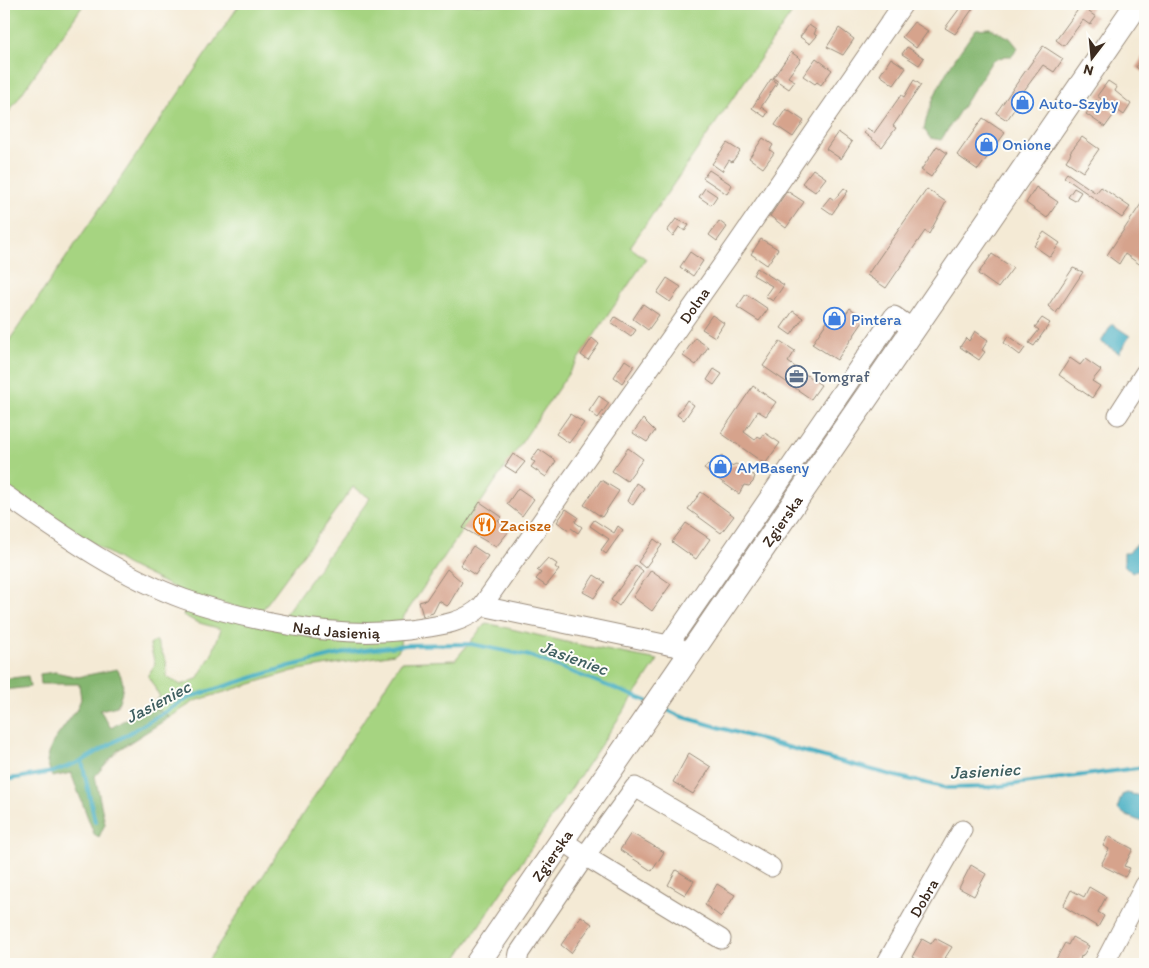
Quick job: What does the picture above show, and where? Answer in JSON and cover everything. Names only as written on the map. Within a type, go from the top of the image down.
[{"type":"main road","name":"Zgierska","points":[[477,964],[653,707],[678,650],[913,330],[1137,4]]},
{"type":"street","name":"Dolna","points":[[482,606],[730,255],[903,4]]},
{"type":"street","points":[[1118,415],[1145,373]]},
{"type":"street","name":"Nad Jasienią","points":[[4,494],[58,532],[106,561],[184,599],[243,617],[324,630],[378,633],[458,622],[482,606]]},
{"type":"street","points":[[482,606],[678,650]]},
{"type":"street","points":[[517,964],[519,953],[635,787],[771,867]]},
{"type":"street","name":"Dobra","points":[[886,964],[962,830]]},
{"type":"street","points":[[562,840],[721,939]]},
{"type":"street","points":[[1104,964],[1145,885]]},
{"type":"green space","points":[[4,4],[84,4],[4,119]]},
{"type":"green space","points":[[240,4],[798,4],[630,247],[646,259],[400,622],[356,628],[283,617],[370,498],[353,487],[260,613],[187,594],[128,565],[4,488],[4,348]]},
{"type":"green space","points":[[990,28],[1010,38],[1018,48],[1012,56],[1005,56],[992,61],[941,140],[930,138],[924,129],[928,114],[944,76],[976,29]]},
{"type":"green space","points":[[187,606],[401,637],[399,650],[394,654],[293,671],[195,701],[170,717],[156,708],[143,709],[160,697],[148,676],[155,664],[150,645],[156,640],[166,661],[167,677],[181,685],[197,679],[212,654],[221,629],[196,622],[183,615]]},
{"type":"green space","points":[[486,623],[575,644],[658,660],[453,964],[206,964],[401,662],[455,660]]},
{"type":"green space","points":[[117,669],[122,678],[123,687],[117,706],[100,710],[111,728],[143,709],[156,708],[170,717],[118,750],[95,776],[105,824],[99,837],[94,834],[71,773],[52,777],[47,761],[53,742],[77,709],[81,699],[79,684],[41,684],[40,674],[55,672],[78,677]]},
{"type":"green space","points":[[28,676],[30,687],[4,690],[4,679]]},
{"type":"water","points":[[1112,324],[1130,336],[1119,353],[1101,342]]},
{"type":"water","points":[[1145,533],[1145,559],[1139,569],[1132,573],[1124,565],[1124,553],[1129,553],[1134,546],[1141,543]]},
{"type":"water","points":[[1127,793],[1145,797],[1145,823],[1127,816],[1117,809],[1122,795]]},
{"type":"building","points":[[963,4],[976,4],[955,34],[945,28]]},
{"type":"building","points":[[1082,4],[1095,4],[1089,12],[1096,17],[1090,25],[1083,20],[1064,46],[1056,40]]},
{"type":"building","points":[[914,22],[928,31],[916,48],[902,37]]},
{"type":"building","points":[[809,25],[816,30],[814,34],[817,36],[810,44],[800,37]]},
{"type":"building","points":[[839,28],[854,39],[843,55],[827,47]]},
{"type":"building","points":[[1043,46],[1063,59],[1054,72],[1043,65],[1017,100],[1019,102],[1007,120],[996,113]]},
{"type":"building","points":[[907,47],[924,58],[919,65],[902,54]]},
{"type":"building","points":[[791,52],[801,59],[788,77],[795,81],[789,89],[773,78]]},
{"type":"building","points":[[1145,53],[1145,74],[1136,67]]},
{"type":"building","points":[[816,58],[832,70],[821,85],[817,82],[815,84],[803,76]]},
{"type":"building","points":[[891,58],[906,68],[894,85],[880,75]]},
{"type":"building","points":[[771,79],[777,83],[761,107],[768,112],[765,117],[752,108]]},
{"type":"building","points":[[914,80],[921,85],[893,126],[896,128],[882,147],[864,133],[867,128],[874,133],[901,95],[904,97]]},
{"type":"building","points":[[1108,81],[1117,87],[1115,91],[1131,104],[1124,115],[1097,96]]},
{"type":"building","points":[[1096,100],[1115,113],[1105,127],[1086,114]]},
{"type":"building","points":[[786,109],[804,121],[793,137],[775,125]]},
{"type":"building","points":[[983,118],[1005,133],[978,170],[957,155]]},
{"type":"building","points":[[838,132],[852,142],[841,159],[826,149]]},
{"type":"building","points":[[1082,137],[1099,149],[1083,172],[1066,161],[1070,152]]},
{"type":"building","points":[[763,138],[773,145],[770,150],[774,153],[763,168],[749,158]]},
{"type":"building","points":[[727,143],[740,151],[732,162],[729,160],[722,171],[712,164]]},
{"type":"building","points":[[937,146],[947,153],[931,177],[921,170]]},
{"type":"building","points":[[813,169],[826,178],[815,192],[802,183]]},
{"type":"building","points":[[709,170],[732,185],[727,194],[703,178]]},
{"type":"building","points":[[1067,173],[1096,193],[1101,187],[1130,207],[1122,218],[1064,177]]},
{"type":"building","points":[[1036,187],[1058,202],[1047,218],[1026,203]]},
{"type":"building","points":[[705,188],[717,196],[711,205],[699,197]]},
{"type":"building","points":[[844,188],[848,191],[832,214],[822,207],[830,197],[834,200]]},
{"type":"building","points":[[1074,188],[1081,192],[1075,201],[1068,197]]},
{"type":"building","points":[[927,189],[946,202],[929,234],[925,231],[886,288],[867,275]]},
{"type":"building","points":[[787,191],[804,202],[786,228],[770,216]]},
{"type":"building","points":[[1145,198],[1145,268],[1125,254],[1119,264],[1107,255]]},
{"type":"building","points":[[676,219],[689,225],[685,231],[679,227],[673,236],[667,231]]},
{"type":"building","points":[[719,221],[727,227],[717,241],[709,235]]},
{"type":"building","points":[[1044,232],[1060,243],[1050,257],[1034,246]]},
{"type":"building","points":[[761,239],[778,249],[767,265],[751,254]]},
{"type":"building","points":[[690,252],[703,261],[693,276],[680,267]]},
{"type":"building","points":[[992,254],[1013,268],[998,288],[978,274]]},
{"type":"building","points":[[757,268],[784,285],[773,301],[765,296],[772,286],[753,275]]},
{"type":"building","points":[[1073,268],[1083,272],[1056,313],[1048,306]]},
{"type":"building","points":[[667,278],[681,287],[670,302],[657,293]]},
{"type":"building","points":[[746,294],[768,309],[759,321],[737,307]]},
{"type":"building","points":[[643,304],[659,315],[648,330],[633,319]]},
{"type":"building","points":[[850,308],[865,319],[837,360],[812,344],[835,310],[844,316]]},
{"type":"building","points":[[793,311],[803,318],[791,335],[781,328]]},
{"type":"building","points":[[712,315],[724,323],[715,337],[702,329]]},
{"type":"building","points":[[615,317],[636,330],[631,337],[611,323]]},
{"type":"building","points":[[1042,318],[1050,323],[1034,346],[1029,343],[1039,330],[1035,327]]},
{"type":"building","points":[[975,331],[988,340],[982,350],[985,352],[979,360],[960,347],[966,338],[969,341]]},
{"type":"building","points":[[1008,336],[1025,348],[1020,355],[1004,343]]},
{"type":"building","points":[[592,338],[599,344],[588,360],[581,355]]},
{"type":"building","points":[[695,338],[708,347],[696,365],[683,356]]},
{"type":"building","points":[[780,341],[795,351],[788,362],[821,385],[811,399],[763,366]]},
{"type":"building","points":[[1070,358],[1080,365],[1085,359],[1101,370],[1092,381],[1100,386],[1092,398],[1059,375]]},
{"type":"building","points":[[625,360],[634,366],[622,383],[614,377]]},
{"type":"building","points":[[714,369],[722,374],[714,385],[707,380]]},
{"type":"building","points":[[753,386],[776,402],[766,416],[758,411],[744,432],[755,440],[758,436],[761,438],[765,433],[780,443],[765,464],[721,433]]},
{"type":"building","points":[[599,396],[609,403],[598,418],[589,411]]},
{"type":"building","points":[[687,400],[694,405],[684,420],[677,415]]},
{"type":"building","points":[[570,414],[584,423],[569,443],[556,434]]},
{"type":"building","points":[[643,419],[655,431],[647,442],[633,433]]},
{"type":"building","points":[[628,448],[643,459],[627,481],[612,471]]},
{"type":"building","points":[[539,449],[556,461],[546,477],[531,467],[535,462],[531,460]]},
{"type":"building","points":[[513,454],[525,462],[516,473],[505,466]]},
{"type":"building","points":[[722,456],[729,467],[736,464],[755,476],[753,482],[749,486],[744,485],[739,494],[704,469],[708,464],[711,466],[715,464],[715,461]]},
{"type":"building","points":[[601,480],[619,491],[602,517],[584,505]]},
{"type":"building","points":[[636,483],[644,488],[633,505],[627,501]]},
{"type":"building","points":[[518,488],[534,499],[522,516],[507,504]]},
{"type":"building","points":[[701,492],[734,516],[721,533],[688,509]]},
{"type":"building","name":"Zacisze","points":[[480,502],[502,517],[498,521],[510,530],[496,547],[463,528]]},
{"type":"building","points":[[566,509],[578,517],[575,522],[582,527],[578,533],[571,528],[569,530],[557,522]]},
{"type":"building","points":[[594,520],[614,533],[618,526],[623,530],[606,554],[601,550],[609,539],[590,526]]},
{"type":"building","points":[[686,523],[710,539],[696,559],[672,542]]},
{"type":"building","points":[[654,539],[662,545],[645,568],[638,562]]},
{"type":"building","points":[[473,546],[488,556],[475,575],[460,565]]},
{"type":"building","points":[[548,558],[557,564],[555,567],[559,570],[546,586],[536,579],[541,573],[537,570]]},
{"type":"building","points":[[636,565],[643,571],[619,606],[611,600]]},
{"type":"building","points":[[447,569],[462,582],[447,606],[439,601],[433,613],[423,616],[419,602],[426,600]]},
{"type":"building","points":[[651,570],[671,584],[652,611],[633,597]]},
{"type":"building","points":[[594,575],[605,582],[594,598],[583,592]]},
{"type":"building","points":[[689,753],[711,767],[693,794],[673,782]]},
{"type":"building","points":[[631,833],[664,852],[652,871],[620,850]]},
{"type":"building","points":[[1108,836],[1133,849],[1124,866],[1130,868],[1125,877],[1101,865],[1109,849],[1103,846]]},
{"type":"building","points":[[971,865],[986,874],[974,896],[959,888]]},
{"type":"building","points":[[676,870],[694,881],[685,895],[668,885]]},
{"type":"building","points":[[717,884],[735,895],[721,917],[705,905]]},
{"type":"building","points":[[1089,887],[1106,897],[1098,912],[1104,916],[1098,927],[1063,906],[1071,890],[1084,897]]},
{"type":"building","points":[[581,916],[592,924],[571,953],[561,945]]},
{"type":"building","points":[[1072,937],[1089,946],[1081,956],[1079,964],[1060,964],[1055,961],[1065,943],[1068,945]]},
{"type":"building","points":[[935,938],[952,947],[945,958],[952,961],[950,964],[925,964],[912,957],[922,939],[931,944]]},
{"type":"waterway","name":"Jasieniec","points":[[4,780],[53,772],[82,761],[190,697],[290,666],[349,652],[406,645],[471,644],[530,656],[647,701]]},
{"type":"waterway","name":"Jasieniec","points":[[663,708],[680,716],[776,744],[947,788],[993,787],[1145,767]]},
{"type":"waterway","points":[[82,761],[95,822]]},
{"type":"place","name":"Auto-Szyby","points":[[1023,103]]},
{"type":"place","name":"Onione","points":[[986,144]]},
{"type":"place","name":"Pintera","points":[[835,319]]},
{"type":"place","name":"Tomgraf","points":[[796,376]]},
{"type":"place","name":"AMBaseny","points":[[721,467]]},
{"type":"place","name":"Zacisze","points":[[484,525]]}]
